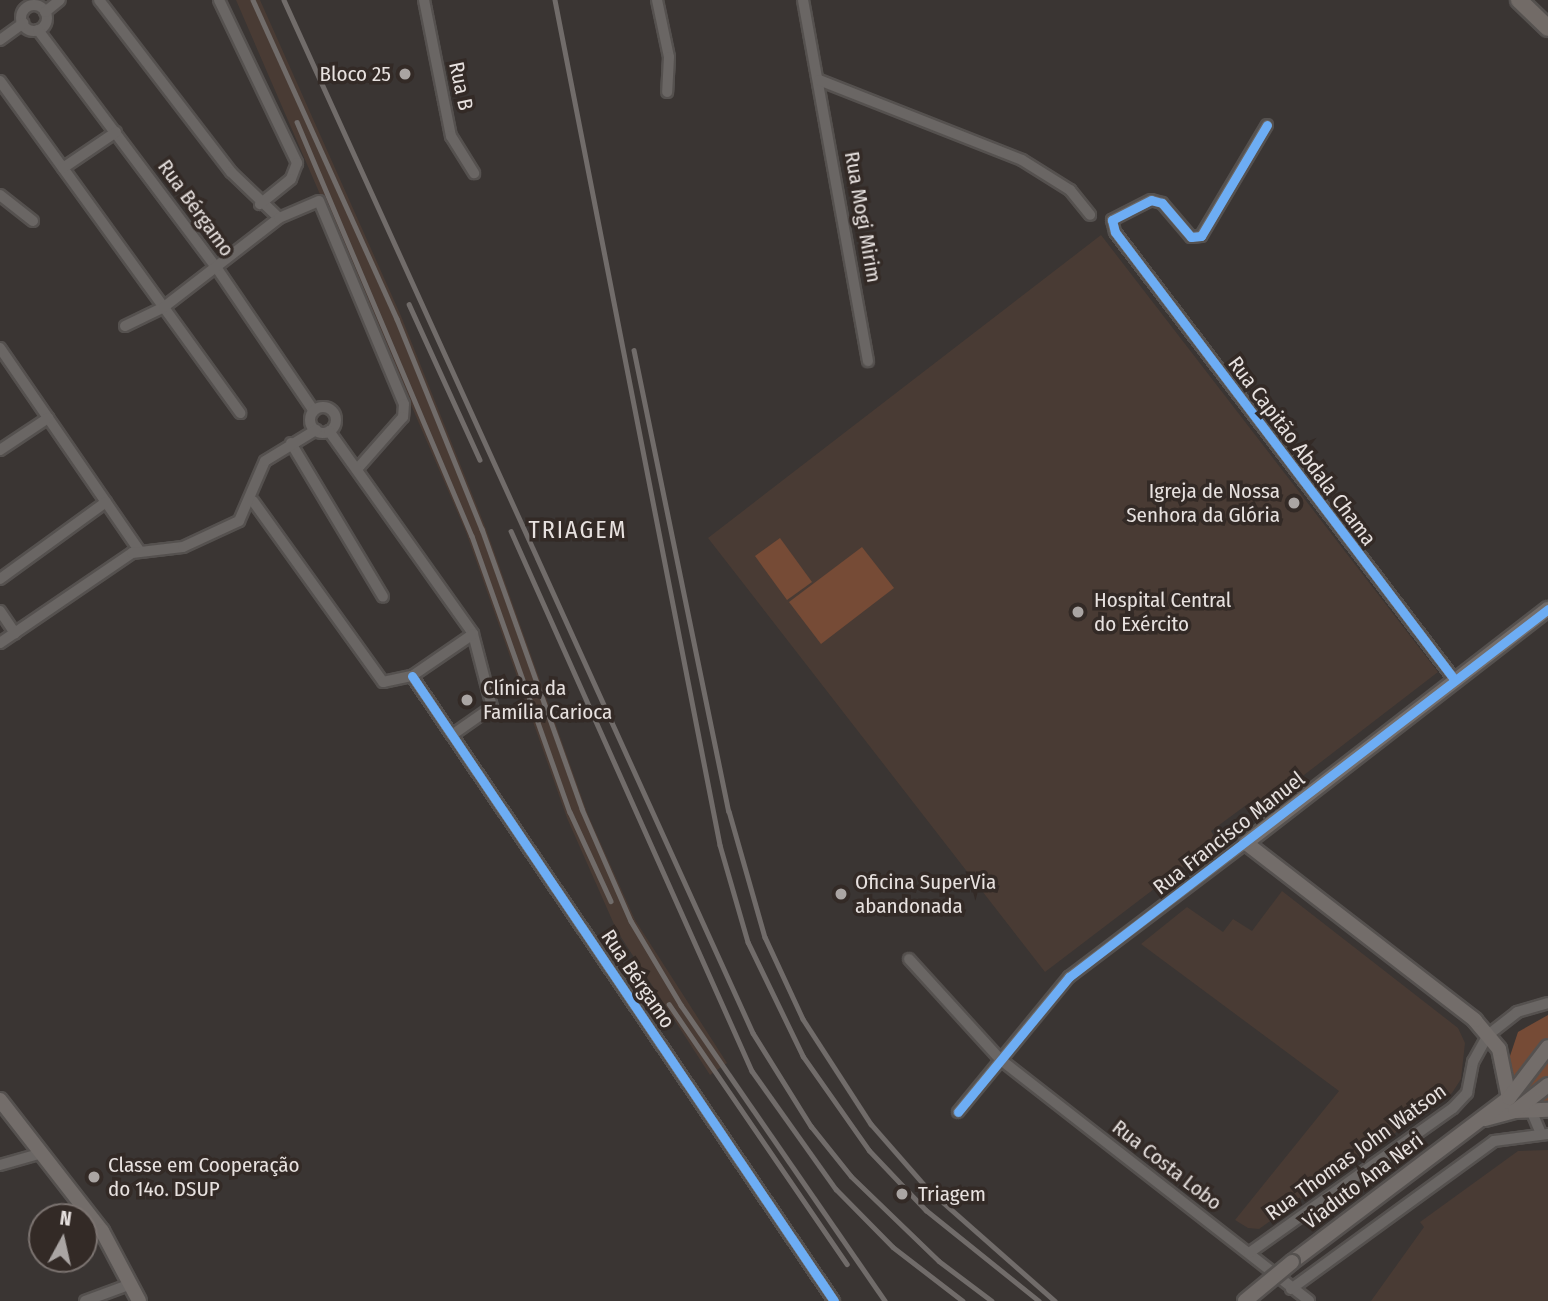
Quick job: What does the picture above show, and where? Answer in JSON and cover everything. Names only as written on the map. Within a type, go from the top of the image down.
[{"type":"main road","points":[[1519,0],[1548,28]]},
{"type":"street","points":[[99,0],[260,204],[279,218]]},
{"type":"street","points":[[219,0],[297,163],[291,179],[260,204]]},
{"type":"street","name":"Rua B","points":[[424,0],[451,136],[474,173]]},
{"type":"street","points":[[657,0],[669,57],[667,92]]},
{"type":"street","points":[[803,0],[819,80],[1022,160],[1070,190],[1090,215]]},
{"type":"street","points":[[32,29],[22,5],[50,7]]},
{"type":"street","points":[[0,40],[32,29],[50,7]]},
{"type":"street","name":"Rua Bérgamo","points":[[32,29],[116,132],[216,267],[314,408],[333,412],[331,431]]},
{"type":"street","name":"Rua Mogi Mirim","points":[[819,80],[868,361]]},
{"type":"street","points":[[0,81],[240,413]]},
{"type":"street","name":"Rua Capitão Abdala Chama","points":[[1266,125],[1201,236],[1191,237],[1162,203],[1152,201],[1112,220],[1121,244],[1454,679]]},
{"type":"street","points":[[63,167],[116,132]]},
{"type":"street","points":[[0,195],[33,221]]},
{"type":"street","points":[[125,326],[164,307],[279,218],[311,199],[323,205],[402,398],[403,417],[358,468]]},
{"type":"street","points":[[0,348],[139,550]]},
{"type":"street","points":[[312,429],[314,408]]},
{"type":"street","points":[[0,450],[48,418]]},
{"type":"street","points":[[0,643],[139,550],[191,544],[239,521],[253,501],[261,467],[312,429],[331,431],[473,634],[492,707],[452,734]]},
{"type":"street","points":[[290,443],[383,597]]},
{"type":"street","points":[[253,501],[383,682],[412,676],[473,634]]},
{"type":"street","points":[[0,579],[106,502]]},
{"type":"street","name":"Rua Francisco Manuel","points":[[958,1112],[1069,977],[1548,609]]},
{"type":"street","points":[[0,611],[15,633]]},
{"type":"street","name":"Rua Bérgamo","points":[[412,676],[834,1301]]},
{"type":"street","points":[[1246,843],[1488,1035],[1499,1049],[1512,1105]]},
{"type":"street","name":"Rua Costa Lobo","points":[[909,959],[1000,1060],[1309,1301]]},
{"type":"street","points":[[1488,1035],[1517,1012],[1548,1003]]},
{"type":"street","name":"Rua Thomas John Watson","points":[[1249,1253],[1453,1108],[1467,1093],[1488,1035]]},
{"type":"street","points":[[1512,1105],[1548,1047]]},
{"type":"street","points":[[1512,1105],[1548,1085]]},
{"type":"street","points":[[0,1100],[102,1231],[139,1301]]},
{"type":"street","points":[[1512,1105],[1531,1110],[1548,1110]]},
{"type":"street","name":"Viaduto Ana Neri","points":[[1245,1301],[1477,1121],[1512,1105]]},
{"type":"street","points":[[1291,1289],[1494,1141],[1544,1134],[1531,1110]]},
{"type":"street","points":[[0,1165],[42,1153]]},
{"type":"street","points":[[85,1301],[131,1284]]},
{"type":"shaded area","points":[[236,0],[260,0],[401,316],[486,529],[588,815],[635,920],[727,1063],[710,1075],[617,931],[567,818],[466,532]]},
{"type":"shaded area","name":"Hospital Central do Exército","points":[[1101,235],[1438,672],[1265,805],[1249,803],[1211,831],[1217,841],[1045,972],[708,538]]},
{"type":"shaded area","points":[[780,538],[812,582],[787,600],[755,556]]},
{"type":"shaded area","points":[[862,547],[894,588],[821,644],[789,602]]},
{"type":"shaded area","points":[[1282,891],[1458,1028],[1465,1043],[1461,1079],[1452,1093],[1259,1229],[1248,1228],[1235,1220],[1339,1091],[1141,944],[1187,907],[1223,932],[1233,919],[1252,931]]},
{"type":"shaded area","points":[[1548,1015],[1548,1114],[1513,1092],[1506,1068],[1518,1032]]},
{"type":"shaded area","points":[[1548,1150],[1548,1301],[1371,1301],[1424,1227],[1420,1222],[1518,1151]]},
{"type":"railway","points":[[253,0],[397,319],[482,529],[582,809],[631,921],[681,1005],[885,1301]]},
{"type":"railway","points":[[284,0],[753,1033],[811,1126],[851,1176],[939,1261],[992,1301]]},
{"type":"railway","points":[[555,0],[720,845],[748,942],[803,1056],[869,1150],[926,1210],[1039,1301]]},
{"type":"railway","points":[[297,122],[472,536],[570,812],[611,901]]},
{"type":"railway","points":[[409,304],[480,460]]},
{"type":"railway","points":[[634,350],[729,811],[765,937],[803,1019],[871,1124],[928,1189],[1055,1301]]},
{"type":"railway","points":[[511,531],[752,1071],[836,1189],[893,1247],[963,1301]]},
{"type":"railway","points":[[669,1004],[847,1264]]},
{"type":"cycle path","points":[[1267,125],[1201,236],[1191,237],[1162,203],[1151,200],[1112,220],[1115,232],[1454,679]]},
{"type":"cycle path","points":[[958,1112],[1069,977],[1548,609]]},
{"type":"cycle path","points":[[412,676],[834,1301]]},
{"type":"place","name":"Bloco 25","points":[[405,74]]},
{"type":"place","name":"Igreja de Nossa Senhora da Glória","points":[[1294,503]]},
{"type":"place","name":"Hospital Central do Exército","points":[[1078,612]]},
{"type":"place","name":"Clínica da Família Carioca","points":[[467,700]]},
{"type":"place","name":"Oficina SuperVia abandonada","points":[[841,894]]},
{"type":"place","name":"Classe em Cooperação do 14o. DSUP","points":[[94,1177]]},
{"type":"place","name":"Triagem","points":[[902,1194]]},
{"type":"district","name":"TRIAGEM","points":[[578,531]]}]
